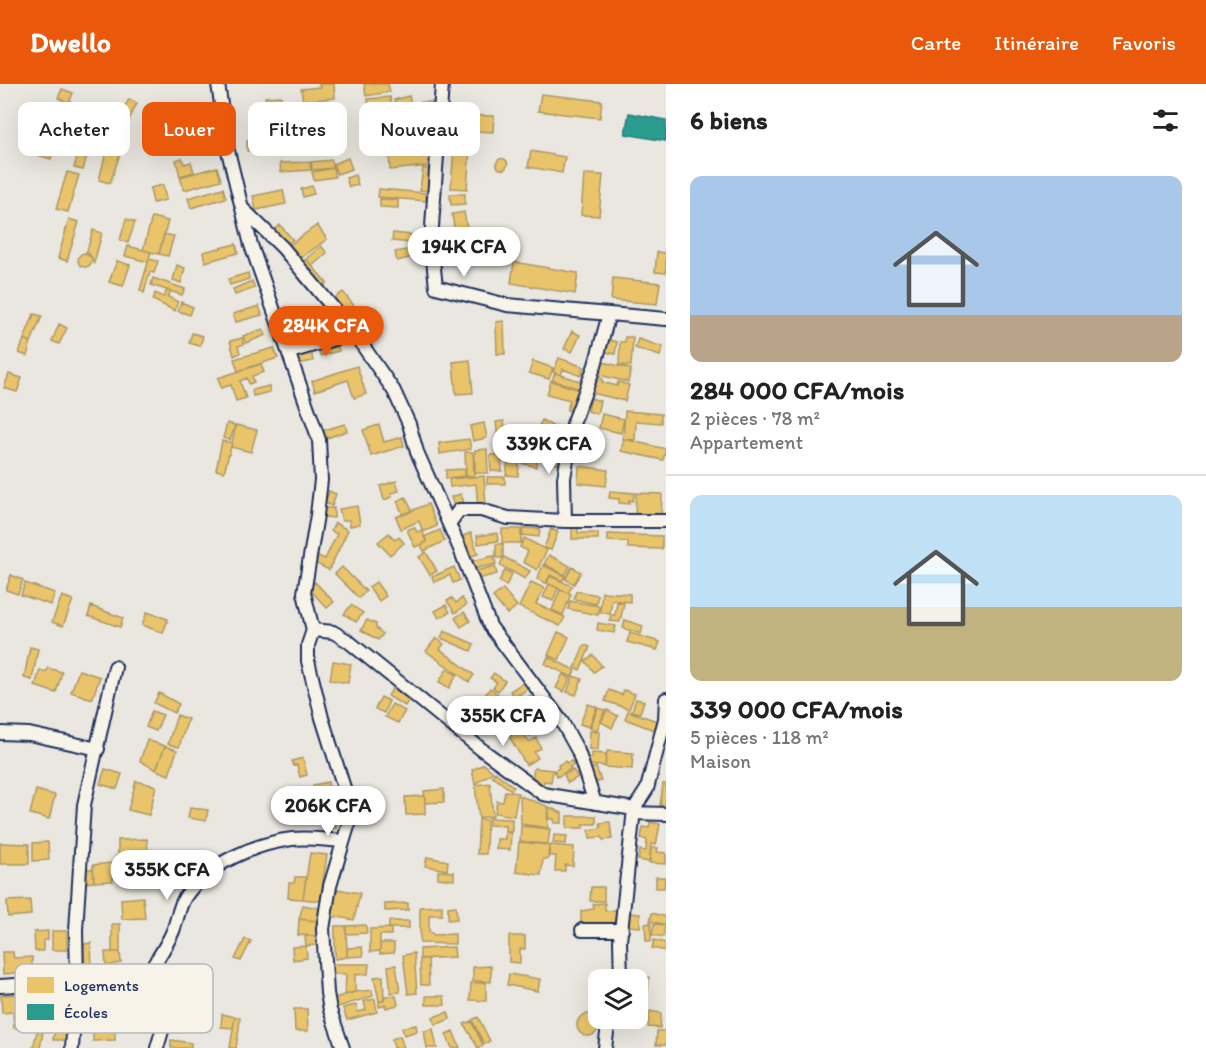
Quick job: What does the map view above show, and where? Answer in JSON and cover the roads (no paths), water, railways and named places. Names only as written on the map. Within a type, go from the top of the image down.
[{"type":"street","points":[[218,84],[228,151],[251,245],[319,440],[321,480],[304,593],[313,630],[308,645],[308,662],[322,718],[352,813],[327,899],[322,948],[330,1010],[343,1048]]},
{"type":"street","points":[[442,84],[431,241],[436,287],[507,305],[666,319]]},
{"type":"street","points":[[243,209],[283,248],[354,333],[394,391],[490,626],[562,722],[578,751],[595,803]]},
{"type":"street","points":[[565,521],[564,478],[573,424],[595,365],[609,314]]},
{"type":"street","points":[[290,352],[354,333]]},
{"type":"street","points":[[449,524],[459,510],[481,510],[508,518],[565,521],[666,521]]},
{"type":"street","points":[[313,630],[333,633],[348,641],[482,749],[543,794],[634,811],[666,814]]},
{"type":"street","points":[[77,964],[76,930],[84,805],[115,667]]},
{"type":"street","points":[[621,969],[622,930],[634,811],[647,789],[665,719],[666,699]]},
{"type":"street","points":[[0,733],[29,734],[98,749]]},
{"type":"street","points":[[154,964],[172,933],[184,898],[220,865],[248,851],[278,842],[302,838],[343,841]]},
{"type":"street","points":[[582,930],[622,930]]},
{"type":"street","points":[[157,959],[158,964]]},
{"type":"street","points":[[0,986],[15,985]]},
{"type":"street","points":[[606,1048],[608,1029]]},
{"type":"street","points":[[72,1048],[73,1033]]},
{"type":"street","points":[[157,1048],[161,1033]]}]
